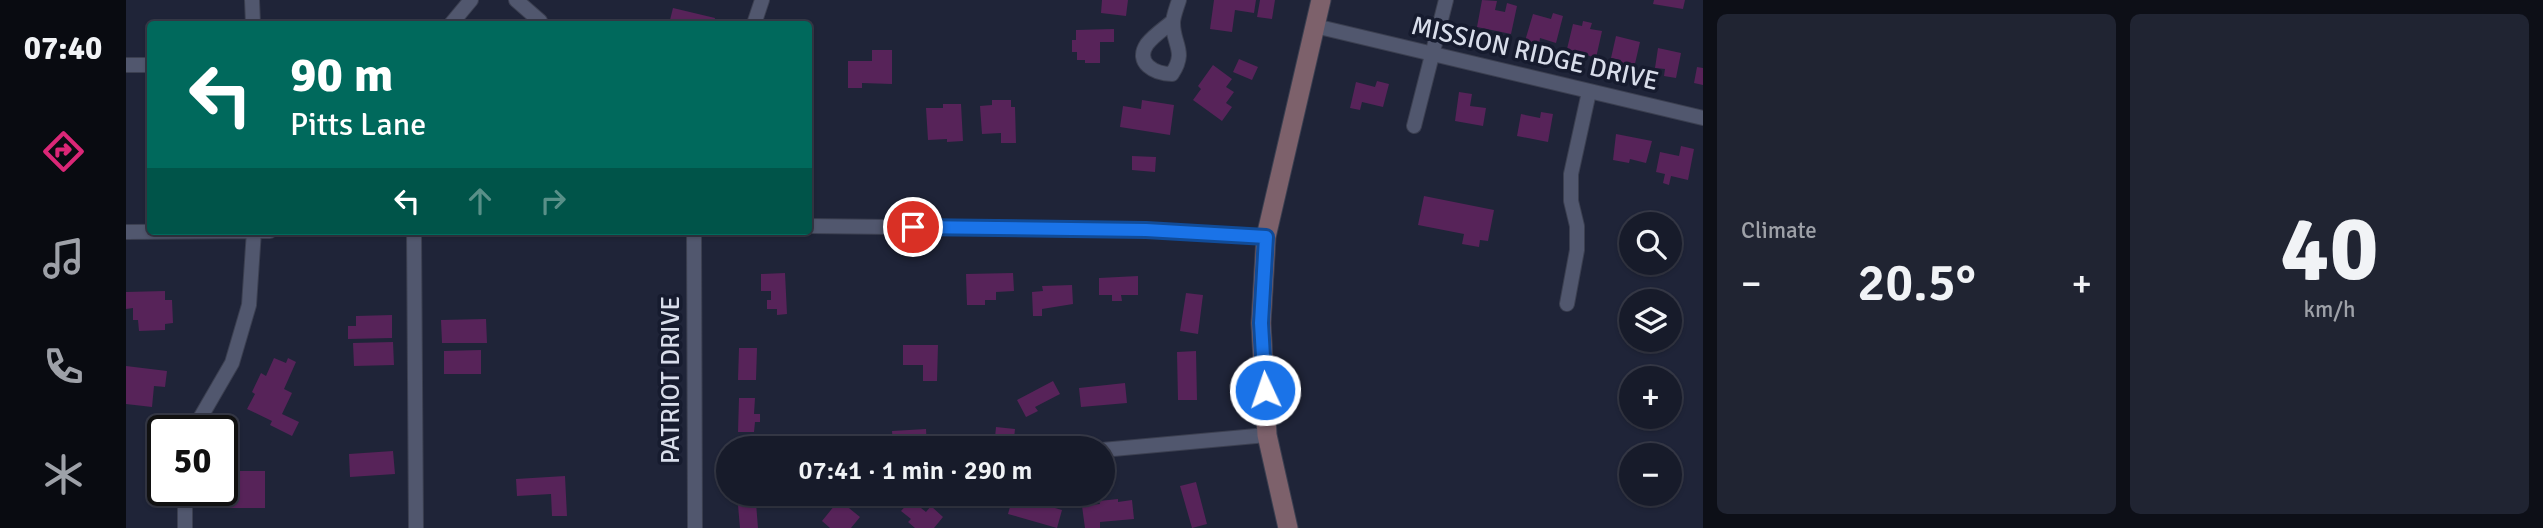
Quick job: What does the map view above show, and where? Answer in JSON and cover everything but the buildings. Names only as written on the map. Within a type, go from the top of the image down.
[{"type":"main road","points":[[1288,528],[1267,435],[1261,323],[1266,237],[1321,0]]},
{"type":"street","points":[[252,0],[253,21]]},
{"type":"street","points":[[454,21],[471,0]]},
{"type":"street","points":[[516,0],[540,21]]},
{"type":"street","points":[[755,21],[762,0]]},
{"type":"street","points":[[1173,21],[1179,0]]},
{"type":"street","points":[[1414,126],[1446,0]]},
{"type":"street","name":"MISSION RIDGE DRIVE","points":[[1315,26],[1703,118]]},
{"type":"street","points":[[126,65],[147,65]]},
{"type":"street","points":[[1567,304],[1577,250],[1577,226],[1571,201],[1571,174],[1589,92]]},
{"type":"street","points":[[812,226],[1146,230],[1266,237]]},
{"type":"street","points":[[126,232],[147,232]]},
{"type":"street","points":[[202,415],[232,363],[249,305],[254,235]]},
{"type":"street","points":[[414,235],[416,528]]},
{"type":"street","name":"PATRIOT DRIVE","points":[[694,235],[695,528]]},
{"type":"street","points":[[1115,449],[1267,435]]},
{"type":"street","points":[[185,506],[185,528]]},
{"type":"route","points":[[913,227],[1146,230],[1266,237],[1261,323],[1265,390]]}]
